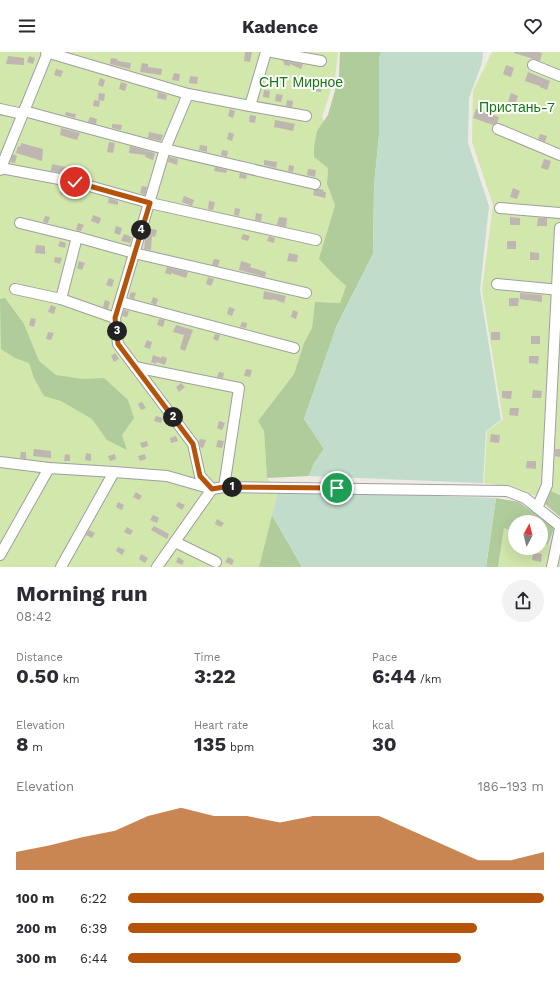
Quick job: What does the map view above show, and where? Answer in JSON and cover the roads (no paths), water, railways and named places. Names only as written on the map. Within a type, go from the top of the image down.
[{"type":"street","points":[[306,116],[188,94],[47,52],[0,169],[75,182],[150,203],[316,240]]},
{"type":"street","points":[[250,106],[266,52]]},
{"type":"street","points":[[272,52],[321,61]]},
{"type":"street","points":[[533,65],[560,76]]},
{"type":"street","points":[[188,94],[165,149],[134,252],[121,302],[115,318],[118,344],[193,444],[200,476],[212,489]]},
{"type":"street","points":[[0,109],[23,112],[165,149],[315,184]]},
{"type":"street","points":[[498,129],[560,156]]},
{"type":"street","points":[[500,208],[560,214]]},
{"type":"street","points":[[20,223],[306,293]]},
{"type":"street","points":[[538,508],[547,485],[557,360],[560,228]]},
{"type":"street","points":[[61,300],[77,237]]},
{"type":"street","points":[[497,284],[558,290]]},
{"type":"street","points":[[15,289],[61,300],[115,318]]},
{"type":"street","points":[[121,302],[294,348]]},
{"type":"street","points":[[135,367],[239,388],[224,487]]},
{"type":"street","points":[[0,462],[49,468],[166,476],[212,489],[224,487],[507,491],[526,498],[560,527],[552,567]]},
{"type":"street","points":[[0,555],[49,468]]},
{"type":"street","points":[[61,567],[114,472]]},
{"type":"street","points":[[157,567],[212,489]]},
{"type":"street","points":[[175,542],[216,562]]},
{"type":"park label","name":"СНТ Мирное","points":[[301,82]]},
{"type":"park label","name":"Пристань-7","points":[[517,107]]}]
